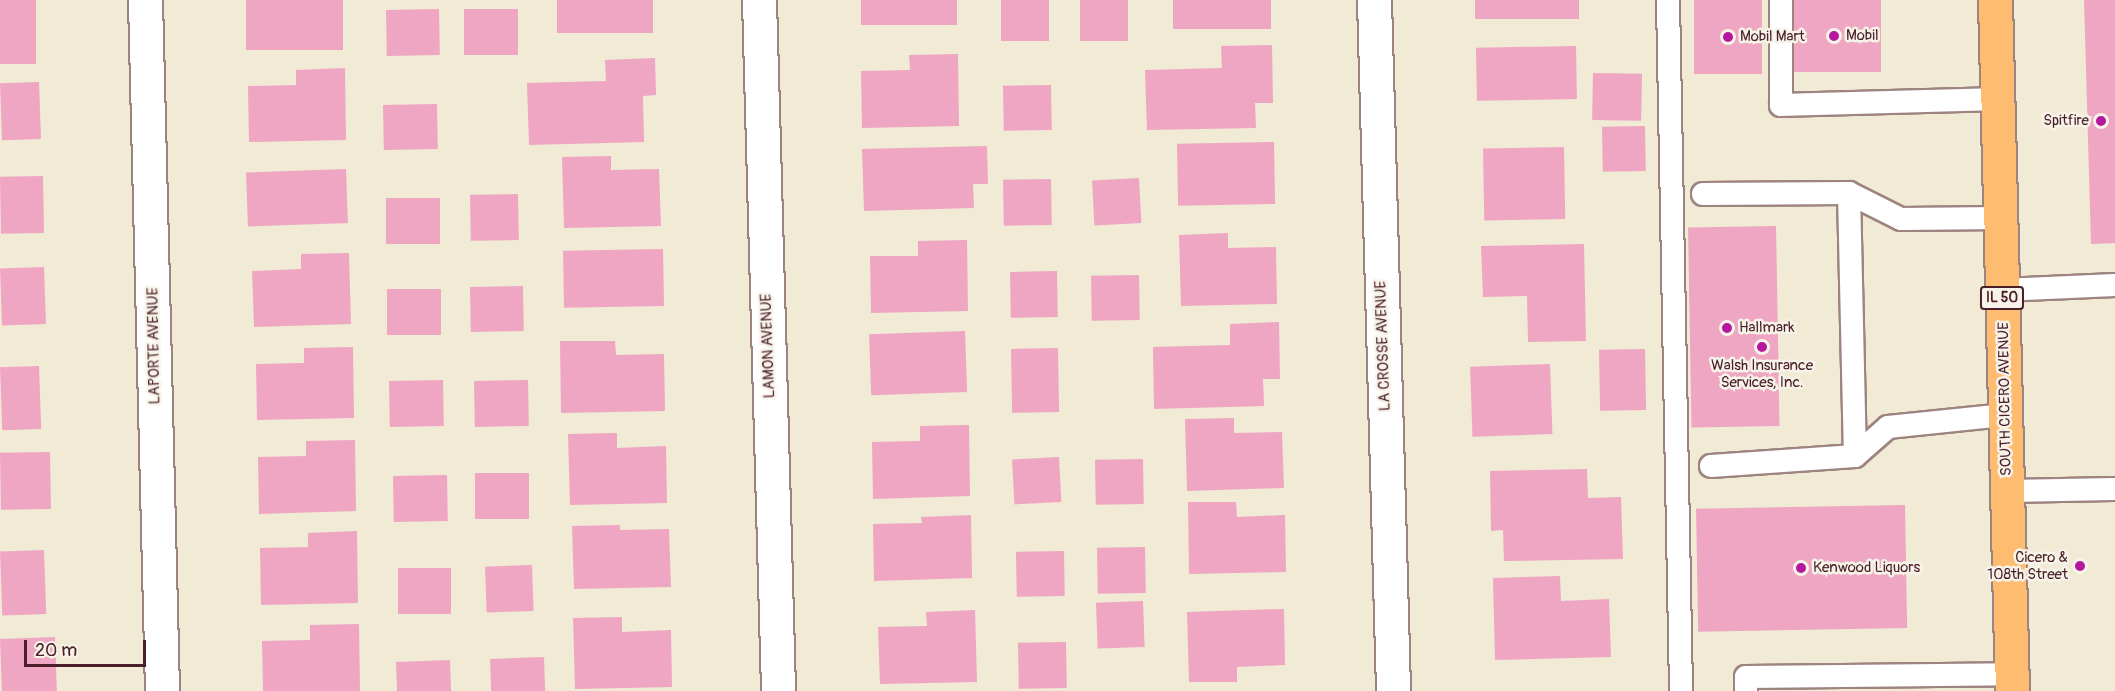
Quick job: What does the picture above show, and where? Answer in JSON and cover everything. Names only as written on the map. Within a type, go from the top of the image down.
[{"type":"main road","name":"SOUTH CICERO AVENUE","points":[[1995,0],[2012,682]]},
{"type":"street","name":"LAPORTE AVENUE","points":[[145,0],[162,691]]},
{"type":"street","name":"LAMON AVENUE","points":[[759,0],[778,691]]},
{"type":"street","name":"LA CROSSE AVENUE","points":[[1374,0],[1393,691]]},
{"type":"lane","points":[[1668,0],[1681,691]]},
{"type":"lane","points":[[1782,0],[1782,105],[1998,99]]},
{"type":"lane","points":[[1849,193],[1855,456]]},
{"type":"lane","points":[[1703,194],[1849,193],[1901,219],[2001,218]]},
{"type":"lane","points":[[2002,290],[2115,285]]},
{"type":"lane","points":[[1711,466],[1855,456],[1888,427],[2005,415]]},
{"type":"lane","points":[[2007,491],[2115,489]]},
{"type":"lane","points":[[1746,691],[1746,677],[1859,683],[2012,682]]},
{"type":"building","points":[[0,0],[36,0],[36,64],[0,64]]},
{"type":"building","points":[[246,0],[343,0],[343,50],[246,50]]},
{"type":"building","points":[[557,0],[653,0],[653,33],[557,33]]},
{"type":"building","points":[[861,0],[957,0],[957,25],[861,25]]},
{"type":"building","points":[[1001,0],[1049,0],[1049,41],[1001,41]]},
{"type":"building","points":[[1080,0],[1128,0],[1128,41],[1080,41]]},
{"type":"building","points":[[1173,0],[1271,0],[1271,29],[1173,29]]},
{"type":"building","points":[[1475,0],[1579,0],[1579,19],[1475,19]]},
{"type":"building","name":"Mobil Mart","points":[[1694,0],[1762,0],[1762,74],[1694,74]]},
{"type":"building","name":"Mobil","points":[[1786,0],[1881,0],[1881,72],[1786,72]]},
{"type":"building","name":"Spitfire","points":[[2084,0],[2115,0],[2115,243],[2091,244]]},
{"type":"building","points":[[439,9],[440,55],[387,56],[386,10]]},
{"type":"building","points":[[464,9],[518,9],[518,55],[464,55]]},
{"type":"building","points":[[1272,45],[1273,103],[1255,103],[1256,128],[1147,130],[1145,70],[1222,68],[1221,46]]},
{"type":"building","points":[[1576,46],[1577,99],[1477,101],[1476,48]]},
{"type":"building","points":[[958,54],[959,126],[862,128],[861,71],[910,70],[909,55]]},
{"type":"building","points":[[655,58],[656,95],[643,96],[644,142],[529,145],[527,83],[606,81],[605,60]]},
{"type":"building","points":[[345,68],[346,140],[249,142],[248,86],[296,85],[296,70]]},
{"type":"building","points":[[1593,73],[1642,74],[1641,121],[1592,120]]},
{"type":"building","points":[[39,82],[41,139],[2,140],[0,83]]},
{"type":"building","points":[[1051,85],[1052,130],[1004,131],[1003,86]]},
{"type":"building","points":[[437,104],[438,149],[384,150],[383,105]]},
{"type":"building","points":[[1645,126],[1646,171],[1603,172],[1602,127]]},
{"type":"building","points":[[1274,142],[1275,204],[1178,206],[1177,144]]},
{"type":"building","points":[[987,146],[988,184],[973,184],[974,208],[864,211],[862,149]]},
{"type":"building","points":[[1564,147],[1565,219],[1484,220],[1483,148]]},
{"type":"building","points":[[611,156],[611,170],[659,169],[661,226],[564,228],[562,157]]},
{"type":"building","points":[[346,169],[348,223],[248,226],[246,172]]},
{"type":"building","points":[[43,176],[44,233],[1,234],[0,177]]},
{"type":"building","points":[[1139,178],[1141,223],[1094,225],[1092,180]]},
{"type":"building","points":[[1051,179],[1052,225],[1004,226],[1003,180]]},
{"type":"building","points":[[518,194],[519,240],[471,241],[470,195]]},
{"type":"building","points":[[386,198],[440,198],[440,244],[386,244]]},
{"type":"building","points":[[1776,226],[1779,426],[1692,428],[1688,228]]},
{"type":"building","points":[[1228,233],[1228,248],[1276,247],[1277,304],[1181,306],[1179,235]]},
{"type":"building","points":[[967,240],[968,311],[871,313],[870,256],[918,256],[918,241]]},
{"type":"building","points":[[1584,244],[1586,341],[1528,342],[1527,296],[1483,297],[1481,246]]},
{"type":"building","points":[[663,249],[664,306],[564,308],[563,251]]},
{"type":"building","points":[[349,253],[351,324],[254,327],[252,271],[301,269],[301,254]]},
{"type":"building","points":[[44,267],[46,324],[2,326],[0,269]]},
{"type":"building","points":[[1057,271],[1058,317],[1011,318],[1010,272]]},
{"type":"building","points":[[1139,275],[1140,320],[1092,321],[1091,276]]},
{"type":"building","points":[[523,286],[524,331],[471,332],[470,287]]},
{"type":"building","points":[[387,289],[441,289],[441,335],[387,335]]},
{"type":"building","points":[[1279,322],[1280,379],[1263,379],[1264,406],[1154,409],[1153,347],[1230,345],[1230,324]]},
{"type":"building","points":[[965,331],[967,392],[871,395],[869,334]]},
{"type":"building","points":[[560,341],[615,341],[616,355],[664,354],[665,411],[561,413]]},
{"type":"building","points":[[353,347],[354,418],[257,420],[256,364],[304,363],[304,348]]},
{"type":"building","points":[[1058,348],[1059,412],[1012,413],[1011,349]]},
{"type":"building","points":[[1645,349],[1646,410],[1600,411],[1599,350]]},
{"type":"building","points":[[1550,364],[1552,434],[1472,437],[1470,367]]},
{"type":"building","points":[[39,366],[41,429],[2,430],[0,367]]},
{"type":"building","points":[[443,380],[444,426],[390,427],[389,381]]},
{"type":"building","points":[[528,380],[529,426],[475,427],[474,381]]},
{"type":"building","points":[[1234,418],[1234,433],[1282,432],[1284,488],[1187,491],[1185,419]]},
{"type":"building","points":[[969,425],[970,496],[873,499],[872,442],[920,441],[920,426]]},
{"type":"building","points":[[617,433],[617,448],[666,446],[667,503],[570,505],[568,434]]},
{"type":"building","points":[[355,440],[356,511],[259,514],[258,457],[306,456],[306,441]]},
{"type":"building","points":[[50,452],[51,509],[1,510],[0,453]]},
{"type":"building","points":[[1059,457],[1061,502],[1014,504],[1012,459]]},
{"type":"building","points":[[1143,459],[1144,504],[1096,505],[1095,460]]},
{"type":"building","points":[[1587,469],[1588,498],[1621,497],[1623,559],[1504,561],[1503,530],[1491,531],[1490,471]]},
{"type":"building","points":[[475,473],[529,473],[529,519],[475,519]]},
{"type":"building","points":[[447,475],[448,521],[394,522],[393,476]]},
{"type":"building","points":[[1188,502],[1236,502],[1237,517],[1285,515],[1286,572],[1189,574]]},
{"type":"building","name":"Kenwood Liquors","points":[[1905,505],[1907,628],[1698,632],[1696,509]]},
{"type":"building","points":[[971,515],[972,578],[874,581],[873,524],[922,523],[921,517]]},
{"type":"building","points":[[620,525],[620,530],[669,529],[671,587],[574,589],[572,526]]},
{"type":"building","points":[[357,531],[358,603],[261,605],[260,548],[308,547],[308,533]]},
{"type":"building","points":[[1145,547],[1146,593],[1098,594],[1097,548]]},
{"type":"building","points":[[44,550],[46,614],[2,615],[0,552]]},
{"type":"building","points":[[1064,551],[1065,596],[1017,597],[1016,552]]},
{"type":"building","points":[[532,565],[534,611],[487,613],[485,567]]},
{"type":"building","points":[[398,568],[451,568],[451,614],[398,614]]},
{"type":"building","points":[[1560,576],[1561,601],[1609,599],[1611,657],[1495,660],[1493,578]]},
{"type":"building","points":[[1143,601],[1145,647],[1098,649],[1096,603]]},
{"type":"building","points":[[1284,609],[1285,665],[1237,667],[1237,682],[1189,682],[1187,612]]},
{"type":"building","points":[[975,610],[977,682],[880,684],[878,627],[927,626],[926,612]]},
{"type":"building","points":[[622,617],[622,632],[671,630],[672,687],[575,689],[573,618]]},
{"type":"building","points":[[359,624],[360,691],[263,691],[262,641],[310,640],[310,625]]},
{"type":"building","points":[[55,637],[57,691],[2,691],[0,639]]},
{"type":"building","points":[[1066,642],[1067,688],[1019,689],[1018,643]]},
{"type":"building","points":[[544,657],[545,691],[491,691],[490,659]]},
{"type":"building","points":[[450,660],[451,691],[397,691],[396,662]]},
{"type":"place","name":"Mobil","points":[[1834,36]]},
{"type":"place","name":"Mobil Mart","points":[[1728,37]]},
{"type":"place","name":"Spitfire","points":[[2101,121]]},
{"type":"place","name":"Hallmark","points":[[1727,328]]},
{"type":"place","name":"Walsh Insurance Services, Inc.","points":[[1762,347]]},
{"type":"place","name":"Cicero & 108th Street","points":[[2080,566]]},
{"type":"place","name":"Kenwood Liquors","points":[[1801,568]]}]
